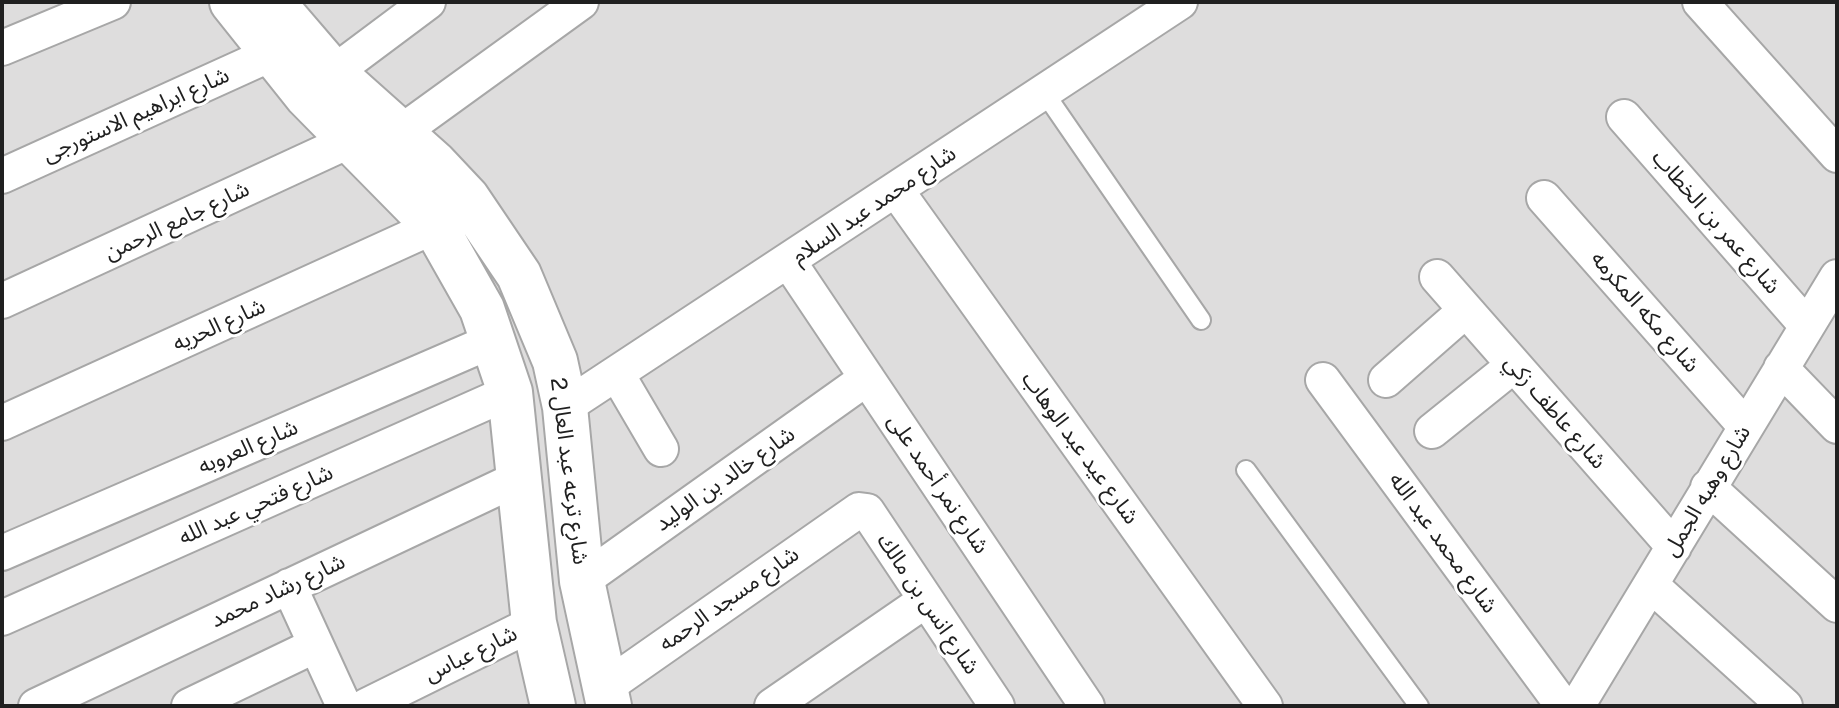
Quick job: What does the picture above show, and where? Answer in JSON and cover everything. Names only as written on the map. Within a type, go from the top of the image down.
[{"type":"street","points":[[2,48],[113,2]]},
{"type":"street","points":[[232,2],[271,54],[435,226],[465,274],[494,340],[510,392],[534,623],[553,706]]},
{"type":"street","name":"شارع ترعه عبد العال 2","points":[[272,2],[333,73],[467,198],[519,275],[550,347],[565,407],[582,581],[606,698]]},
{"type":"street","points":[[333,73],[428,2]]},
{"type":"street","points":[[400,133],[581,2]]},
{"type":"street","name":"شارع محمد عبد السلام","points":[[565,407],[1180,2]]},
{"type":"street","points":[[1700,2],[1837,155]]},
{"type":"street","name":"شارع ابراهيم الاستورجى","points":[[2,176],[271,54]]},
{"type":"street","name":"شارع عمر بن الخطاب","points":[[1624,117],[1807,326]]},
{"type":"street","name":"شارع جامع الرحمن","points":[[2,301],[351,140]]},
{"type":"street","name":"شارع عيد عبد الوهاب","points":[[896,190],[1265,706]]},
{"type":"street","name":"شارع مكه المكرمه","points":[[1544,198],[1746,427]]},
{"type":"street","name":"شارع الحريه","points":[[2,423],[435,226]]},
{"type":"street","name":"شارع نمر أحمد على","points":[[789,262],[1087,706]]},
{"type":"street","name":"شارع عاطف زكي","points":[[1437,277],[1674,547]]},
{"type":"street","name":"شارع وهبه الجمل","points":[[1577,706],[1837,277]]},
{"type":"street","points":[[1386,380],[1466,310]]},
{"type":"street","name":"شارع العروبه","points":[[2,553],[494,340]]},
{"type":"street","points":[[1432,431],[1514,365]]},
{"type":"street","points":[[1781,368],[1837,426]]},
{"type":"street","points":[[617,374],[661,449]]},
{"type":"street","name":"شارع خالد بن الوليد","points":[[582,581],[867,378]]},
{"type":"street","name":"شارع محمد عبد الله","points":[[1323,380],[1563,706]]},
{"type":"street","name":"شارع فتحي عبد الله","points":[[2,618],[510,392]]},
{"type":"street","name":"شارع رشاد محمد","points":[[36,706],[521,477]]},
{"type":"street","points":[[1708,487],[1837,605]]},
{"type":"street","name":"شارع انس بن مالك","points":[[855,510],[867,511],[926,600],[984,701]]},
{"type":"street","name":"شارع مسجد الرحمه","points":[[606,698],[855,510]]},
{"type":"street","points":[[1651,585],[1785,706]]},
{"type":"street","points":[[289,586],[344,706]]},
{"type":"street","points":[[772,706],[926,600]]},
{"type":"street","name":"شارع عباس","points":[[366,706],[534,623]]},
{"type":"street","points":[[189,706],[316,645]]},
{"type":"lane","points":[[1044,92],[1201,320]]},
{"type":"lane","points":[[1246,470],[1415,700],[1394,706]]},
{"type":"shaded area","points":[[2,2],[1837,2],[1837,706],[2,706]]}]
